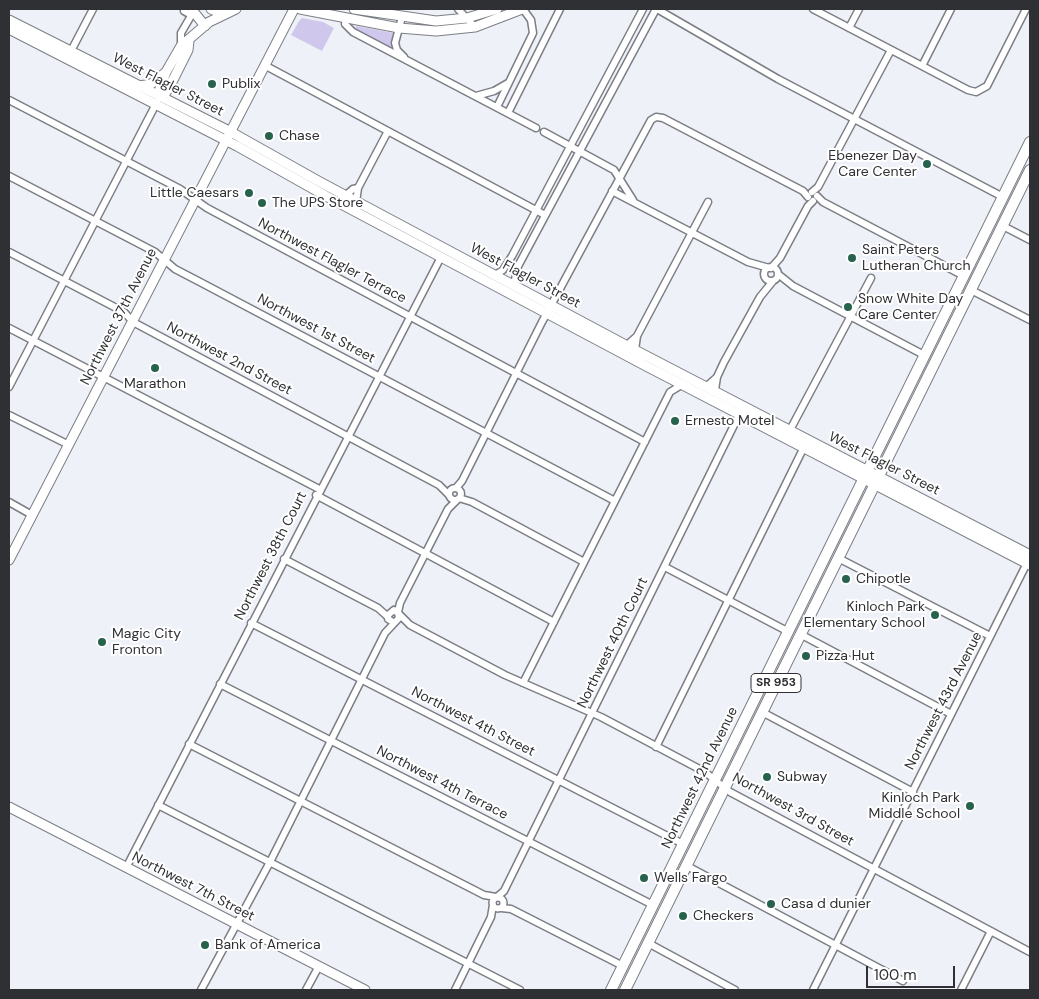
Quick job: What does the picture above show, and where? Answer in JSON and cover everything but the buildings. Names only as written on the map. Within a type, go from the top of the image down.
[{"type":"main road","points":[[212,9],[223,14]]},
{"type":"main road","points":[[158,100],[159,91],[166,72],[185,43],[207,24],[223,14],[236,9]]},
{"type":"main road","name":"Northwest 37th Avenue","points":[[9,560],[294,9]]},
{"type":"main road","points":[[300,9],[399,28],[436,31],[475,27],[522,9]]},
{"type":"main road","points":[[346,18],[356,9],[436,21],[467,18],[497,9]]},
{"type":"main road","points":[[192,11],[207,24]]},
{"type":"main road","name":"West Flagler Street","points":[[9,20],[140,86],[158,100],[176,105],[371,220],[711,388],[804,447],[876,480],[1030,560]]},
{"type":"main road","name":"West Flagler Street","points":[[9,29],[158,100],[393,221],[514,286],[549,309],[670,378],[790,430],[865,475]]},
{"type":"main road","points":[[158,100],[165,94],[188,50],[185,43]]},
{"type":"main road","points":[[140,86],[151,84],[166,72]]},
{"type":"main road","points":[[173,80],[173,98],[176,105]]},
{"type":"main road","name":"SR 953","points":[[865,475],[1030,142]]},
{"type":"main road","name":"SR 953","points":[[876,480],[1030,170]]},
{"type":"main road","points":[[371,220],[393,221]]},
{"type":"main road","points":[[441,256],[462,258]]},
{"type":"main road","points":[[965,274],[971,290]]},
{"type":"main road","points":[[935,334],[932,352],[935,361]]},
{"type":"main road","points":[[924,356],[928,363],[926,380]]},
{"type":"main road","name":"Northwest 42nd Avenue","points":[[611,990],[865,475]]},
{"type":"main road","name":"Northwest 42nd Avenue","points":[[624,990],[687,866],[724,787],[876,480]]},
{"type":"main road","points":[[797,613],[796,625],[800,634]]},
{"type":"main road","name":"Northwest 7th Street","points":[[9,807],[365,990]]},
{"type":"main road","points":[[648,915],[645,932],[648,943]]},
{"type":"main road","points":[[622,966],[626,976],[624,990]]},
{"type":"street","points":[[71,51],[93,9]]},
{"type":"street","points":[[458,9],[475,27]]},
{"type":"street","points":[[497,107],[530,39],[532,24],[522,9]]},
{"type":"street","points":[[508,113],[560,9]]},
{"type":"street","points":[[495,276],[508,264],[643,9]]},
{"type":"street","points":[[514,286],[517,268],[656,9],[778,79],[1003,197]]},
{"type":"street","points":[[813,9],[968,90],[980,91],[989,84],[1026,9]]},
{"type":"street","points":[[849,28],[859,9]]},
{"type":"street","points":[[922,66],[951,9]]},
{"type":"street","points":[[185,43],[181,33],[192,11]]},
{"type":"street","points":[[402,17],[396,47],[404,57],[536,128]]},
{"type":"street","points":[[346,18],[345,24],[353,32],[398,57],[404,57]]},
{"type":"street","points":[[530,39],[541,45]]},
{"type":"street","points":[[760,296],[765,276],[780,258],[892,50]]},
{"type":"street","points":[[266,66],[545,215]]},
{"type":"street","points":[[476,96],[494,91],[509,82]]},
{"type":"street","name":"Northwest Flagler Terrace","points":[[9,100],[180,189],[207,208],[645,442]]},
{"type":"street","points":[[9,387],[158,100]]},
{"type":"street","points":[[202,990],[270,862],[448,508],[458,493],[486,433],[549,309],[653,118],[663,118],[965,274]]},
{"type":"street","points":[[356,202],[358,188],[388,131]]},
{"type":"street","points":[[544,132],[614,170],[629,196],[636,202]]},
{"type":"street","name":"Northwest 1st Street","points":[[9,176],[155,252],[175,269],[615,501]]},
{"type":"street","points":[[345,196],[353,189],[358,188]]},
{"type":"street","points":[[612,191],[748,262],[773,281],[793,286],[924,356]]},
{"type":"street","points":[[631,348],[708,202]]},
{"type":"street","points":[[1003,226],[1030,240]]},
{"type":"street","name":"Northwest 2nd Street","points":[[9,252],[124,312],[133,322],[439,485],[458,493],[584,562]]},
{"type":"street","name":"Northwest 38th Court","points":[[126,868],[441,256]]},
{"type":"street","points":[[711,388],[760,296],[778,273],[780,258]]},
{"type":"street","points":[[748,262],[770,268],[793,286]]},
{"type":"street","points":[[790,430],[871,278]]},
{"type":"street","points":[[971,290],[1030,320]]},
{"type":"street","points":[[9,328],[318,492],[425,554],[554,622]]},
{"type":"street","points":[[523,683],[670,392],[670,378]]},
{"type":"street","points":[[670,392],[683,384]]},
{"type":"street","name":"Northwest 40th Court","points":[[455,990],[742,409]]},
{"type":"street","points":[[9,415],[69,445]]},
{"type":"street","points":[[656,747],[804,447]]},
{"type":"street","name":"Northwest 2nd Street","points":[[439,485],[449,496]]},
{"type":"street","points":[[448,508],[449,496],[458,493]]},
{"type":"street","points":[[9,502],[32,515]]},
{"type":"street","points":[[838,558],[990,636]]},
{"type":"street","name":"Northwest 3rd Street","points":[[284,559],[523,683],[592,713],[715,779],[724,787],[874,869],[1030,952]]},
{"type":"street","name":"Northwest 43rd Avenue","points":[[813,990],[1030,560]]},
{"type":"street","points":[[665,567],[788,632]]},
{"type":"street","name":"Northwest 4th Street","points":[[252,623],[683,844]]},
{"type":"street","points":[[800,634],[951,714]]},
{"type":"street","name":"Northwest 4th Terrace","points":[[220,684],[653,905]]},
{"type":"street","points":[[762,712],[913,792]]},
{"type":"street","points":[[189,744],[622,966]]},
{"type":"street","points":[[158,805],[520,990]]},
{"type":"street","points":[[687,866],[902,981]]},
{"type":"street","points":[[961,990],[991,931]]},
{"type":"street","points":[[648,943],[735,990]]},
{"type":"street","points":[[306,990],[319,966]]},
{"type":"shaded area","points":[[302,18],[323,22],[334,28],[322,51],[291,35]]},
{"type":"shaded area","points":[[356,26],[393,33],[391,48],[355,29]]},
{"type":"place","name":"Publix","points":[[212,84]]},
{"type":"place","name":"Chase","points":[[269,136]]},
{"type":"place","name":"Ebenezer Day Care Center","points":[[927,164]]},
{"type":"place","name":"Little Caesars","points":[[249,193]]},
{"type":"place","name":"The UPS Store","points":[[262,203]]},
{"type":"place","name":"Saint Peters Lutheran Church","points":[[852,258]]},
{"type":"place","name":"Snow White Day Care Center","points":[[848,307]]},
{"type":"place","name":"Marathon","points":[[155,368]]},
{"type":"place","name":"Ernesto Motel","points":[[675,421]]},
{"type":"place","name":"Chipotle","points":[[846,579]]},
{"type":"place","name":"Kinloch Park Elementary School","points":[[935,615]]},
{"type":"place","name":"Magic City Fronton","points":[[102,642]]},
{"type":"place","name":"Pizza Hut","points":[[806,656]]},
{"type":"place","name":"Subway","points":[[767,777]]},
{"type":"place","name":"Kinloch Park Middle School","points":[[970,806]]},
{"type":"place","name":"Wells Fargo","points":[[644,878]]},
{"type":"place","name":"Casa d dunier","points":[[771,904]]},
{"type":"place","name":"Checkers","points":[[683,916]]},
{"type":"place","name":"Bank of America","points":[[205,945]]}]
